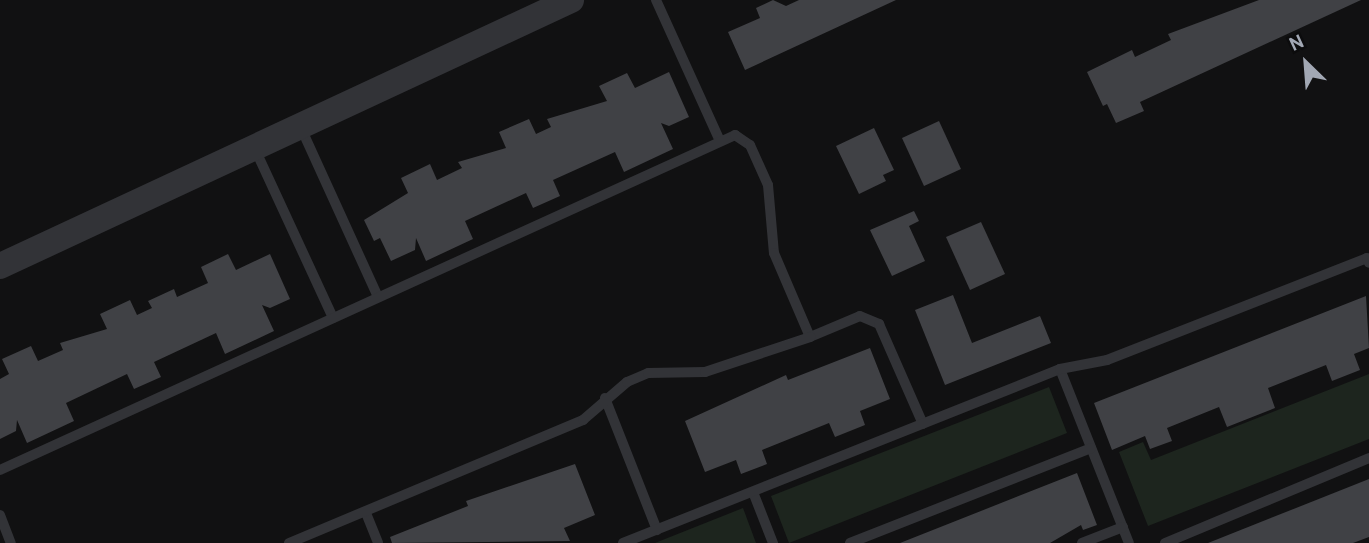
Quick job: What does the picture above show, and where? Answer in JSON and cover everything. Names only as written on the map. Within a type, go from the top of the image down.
[{"type":"street","points":[[0,266],[571,0]]},
{"type":"lane","points":[[656,0],[720,141]]},
{"type":"lane","points":[[300,126],[378,297]]},
{"type":"lane","points":[[0,470],[735,135],[750,145],[768,185],[774,253],[810,337]]},
{"type":"lane","points":[[255,148],[332,318]]},
{"type":"lane","points":[[623,543],[1060,369],[1107,360],[1367,258],[1369,263]]},
{"type":"lane","points":[[289,543],[366,513],[583,419],[605,398],[648,373],[705,372],[810,337],[860,316],[878,324],[923,424]]},
{"type":"lane","points":[[1060,369],[1129,543]]},
{"type":"lane","points":[[605,398],[657,530]]},
{"type":"lane","points":[[850,543],[1091,448]]},
{"type":"lane","points":[[1165,543],[1369,458]]},
{"type":"lane","points":[[753,492],[774,543]]},
{"type":"lane","points":[[366,513],[378,543]]},
{"type":"lane","points":[[0,515],[11,543]]},
{"type":"lane","points":[[1082,543],[1123,527]]},
{"type":"shaded area","points":[[1369,374],[1369,439],[1148,526],[1119,452],[1143,442],[1151,460]]},
{"type":"shaded area","points":[[1049,387],[1067,433],[789,543],[771,496]]},
{"type":"shaded area","points":[[743,508],[756,543],[655,543]]},
{"type":"building","points":[[773,0],[786,6],[799,0],[896,0],[745,70],[728,32],[760,18],[756,8]]},
{"type":"building","points":[[1259,0],[1361,0],[1140,102],[1144,111],[1116,123],[1107,104],[1103,106],[1087,72],[1132,50],[1135,57],[1171,40],[1168,34]]},
{"type":"building","points":[[669,72],[689,117],[669,126],[661,123],[673,149],[624,172],[615,152],[553,180],[560,196],[533,208],[526,193],[465,221],[473,239],[426,261],[416,238],[415,250],[391,261],[380,238],[374,241],[364,220],[408,193],[401,178],[430,164],[437,180],[462,168],[458,162],[506,148],[499,132],[529,119],[536,134],[551,127],[547,119],[607,101],[599,86],[627,73],[635,88]]},
{"type":"building","points":[[939,121],[961,169],[924,186],[902,138]]},
{"type":"building","points":[[874,128],[894,170],[883,175],[886,181],[859,194],[836,146]]},
{"type":"building","points":[[914,211],[919,221],[909,226],[925,261],[892,276],[870,230]]},
{"type":"building","points":[[981,222],[1005,274],[970,290],[946,237]]},
{"type":"building","points":[[228,254],[236,270],[270,254],[290,299],[270,308],[262,305],[274,331],[225,354],[216,333],[154,362],[161,377],[134,389],[127,374],[66,403],[74,421],[27,443],[17,420],[16,431],[0,439],[0,379],[9,374],[2,359],[31,346],[38,361],[63,350],[60,343],[107,329],[100,314],[130,300],[137,315],[152,308],[148,301],[174,289],[177,297],[208,283],[201,267]]},
{"type":"building","points":[[953,295],[972,343],[1040,316],[1051,343],[945,385],[915,310]]},
{"type":"building","points":[[1366,296],[1369,348],[1354,354],[1360,370],[1332,381],[1326,365],[1268,388],[1275,408],[1227,427],[1219,407],[1167,428],[1172,441],[1150,449],[1145,436],[1112,450],[1094,403]]},
{"type":"building","points":[[870,348],[890,399],[860,411],[865,425],[835,437],[829,423],[762,450],[767,464],[741,474],[736,460],[705,472],[685,421],[786,375],[788,380]]},
{"type":"building","points":[[575,464],[595,515],[564,528],[570,541],[392,543],[390,537],[468,506],[466,501]]},
{"type":"building","points":[[1077,473],[1097,525],[1083,530],[1081,525],[1050,543],[900,543]]},
{"type":"building","points":[[1369,479],[1369,537],[1353,543],[1208,543]]}]
